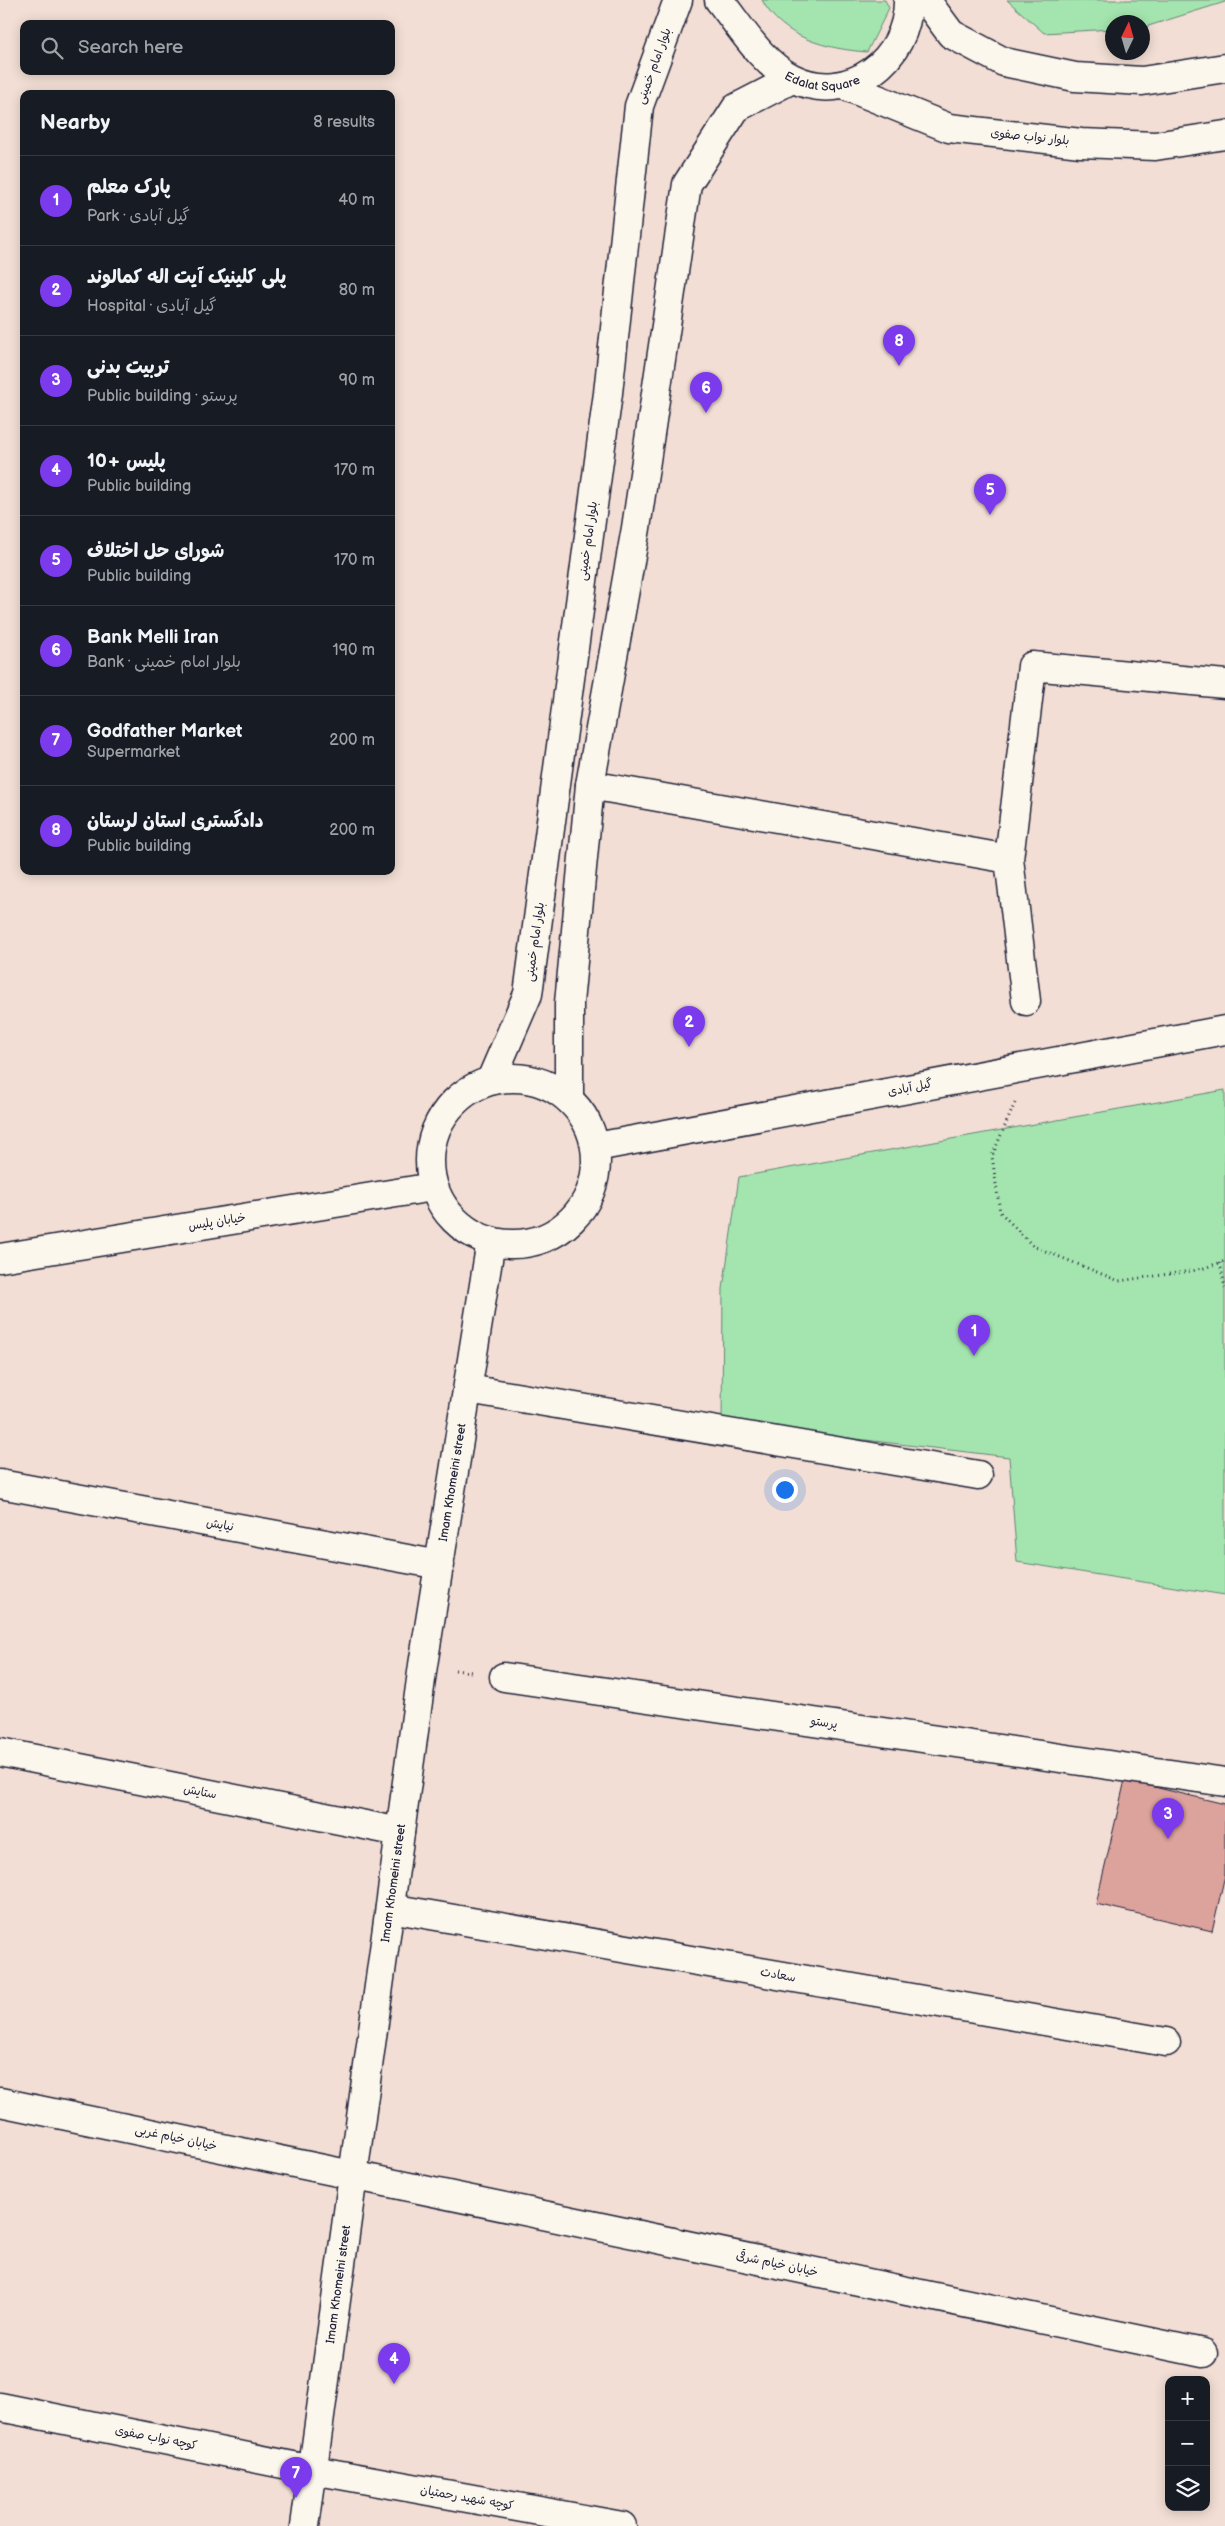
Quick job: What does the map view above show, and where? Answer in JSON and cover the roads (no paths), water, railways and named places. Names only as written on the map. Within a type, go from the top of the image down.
[{"type":"main road","name":"بلوار امام خمینی","points":[[491,1080],[528,994],[608,392],[639,106],[678,0]]},
{"type":"main road","name":"Edalat Square","points":[[719,0],[770,65],[792,79],[817,86],[843,84],[867,76],[887,60],[902,39],[908,14],[908,0]]},
{"type":"main road","points":[[926,0],[951,34],[1004,62],[1075,77],[1142,81],[1225,68]]},
{"type":"main road","points":[[569,1098],[569,1003],[590,785],[636,528],[687,184],[736,108],[792,79]]},
{"type":"main road","name":"بلوار نواب صفوی","points":[[843,84],[949,128],[1081,143],[1155,146],[1225,135]]},
{"type":"main road","points":[[1026,1001],[1009,859],[1032,666],[1225,684]]},
{"type":"main road","points":[[590,785],[1009,859]]},
{"type":"main road","name":"گیل آبادی","points":[[596,1147],[1225,1030]]},
{"type":"main road","points":[[519,1077],[546,1084],[569,1098],[587,1120],[596,1147],[596,1174],[587,1201],[570,1222],[546,1237],[537,1240],[519,1244],[491,1242],[466,1230],[446,1211],[433,1187],[429,1160],[433,1134],[447,1109],[466,1091],[491,1080],[519,1077]]},
{"type":"main road","name":"خیابان پلیس","points":[[0,1258],[433,1187]]},
{"type":"main road","name":"Imam Khomeini street","points":[[305,2526],[423,1665],[491,1242]]},
{"type":"main road","points":[[468,1389],[978,1475]]},
{"type":"main road","name":"نیایش","points":[[0,1484],[440,1565]]},
{"type":"main road","name":"پرستو","points":[[504,1677],[1225,1782]]},
{"type":"main road","name":"ستایش","points":[[0,1752],[400,1832]]},
{"type":"main road","name":"سعادت","points":[[390,1908],[1166,2042]]},
{"type":"main road","name":"خیابان خیام غربی","points":[[0,2102],[352,2175]]},
{"type":"main road","name":"خیابان خیام شرقی","points":[[352,2175],[1202,2353]]},
{"type":"main road","name":"کوچه نواب صفوی","points":[[0,2407],[313,2470]]},
{"type":"main road","name":"کوچه شهید رحمتیان","points":[[313,2470],[622,2526]]},
{"type":"place","name":"دادگستری استان لرستان","points":[[899,366]]},
{"type":"place","name":"Bank Melli Iran","points":[[706,413]]},
{"type":"place","name":"شورای حل اختلاف","points":[[990,515]]},
{"type":"place","name":"پلی کلینیک آیت اله کمالوند","points":[[689,1047]]},
{"type":"place","name":"پارک معلم","points":[[974,1356]]},
{"type":"place","name":"تربیت بدنی","points":[[1168,1839]]},
{"type":"place","name":"پلیس +10","points":[[394,2384]]},
{"type":"place","name":"Godfather Market","points":[[296,2498]]}]
